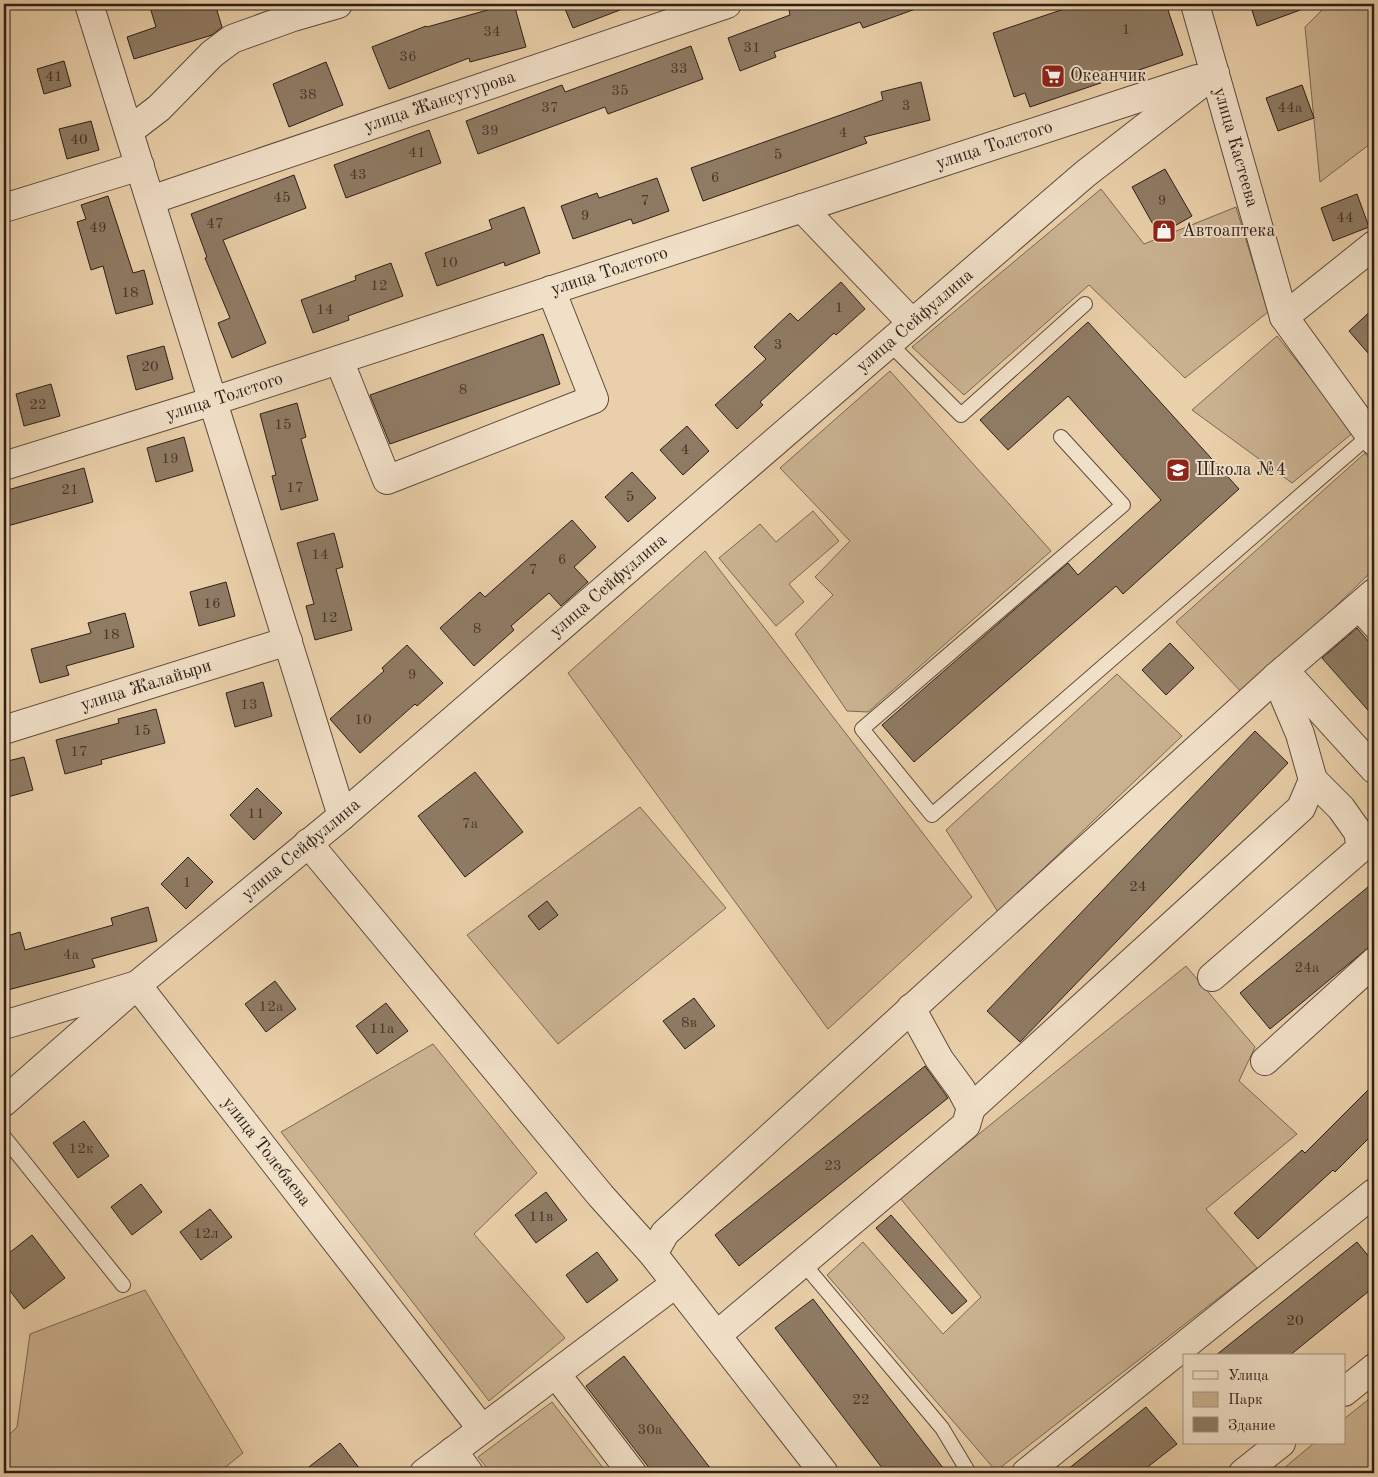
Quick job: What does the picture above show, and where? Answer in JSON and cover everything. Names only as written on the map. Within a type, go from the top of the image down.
[{"type":"street","points":[[89,4],[342,816]]},
{"type":"street","points":[[129,131],[159,108],[212,54],[232,39],[293,17],[338,4]]},
{"type":"street","name":"улица Жансугурова","points":[[151,200],[728,4]]},
{"type":"street","name":"улица Кастеева","points":[[1195,4],[1284,318],[1372,438]]},
{"type":"street","name":"улица Толстого","points":[[4,466],[213,401],[1215,73]]},
{"type":"street","name":"улица Сейфуллина","points":[[4,1102],[137,985],[342,816],[1085,174],[1215,73]]},
{"type":"street","points":[[4,208],[140,166]]},
{"type":"street","points":[[802,208],[912,323]]},
{"type":"street","points":[[1284,318],[1374,245]]},
{"type":"street","points":[[339,360],[387,480],[594,399],[551,290]]},
{"type":"street","points":[[653,1254],[665,1233],[1280,673],[1374,593]]},
{"type":"street","name":"улица Жалайыри","points":[[4,730],[288,641]]},
{"type":"street","points":[[1280,673],[1374,769]]},
{"type":"street","points":[[1212,977],[1361,848],[1358,832],[1341,808],[1313,780],[1280,673]]},
{"type":"street","points":[[717,1335],[966,1125],[971,1108],[1301,808],[1313,780]]},
{"type":"street","points":[[308,843],[601,1196],[653,1254],[824,1473]]},
{"type":"street","points":[[1265,1061],[1374,962]]},
{"type":"street","points":[[4,1026],[137,985]]},
{"type":"street","name":"улица Толебаева","points":[[137,985],[482,1429]]},
{"type":"street","points":[[911,1008],[939,1059],[971,1108]]},
{"type":"street","points":[[1026,1473],[1374,1193]]},
{"type":"street","points":[[424,1473],[675,1284]]},
{"type":"street","points":[[1346,1390],[1374,1368]]},
{"type":"street","points":[[556,1374],[632,1473]]},
{"type":"street","points":[[1243,1473],[1279,1444]]},
{"type":"street","points":[[453,1451],[469,1473]]},
{"type":"lane","points":[[890,343],[961,415],[1085,304]]},
{"type":"lane","points":[[1061,437],[1122,505],[862,729],[932,815],[1372,438]]},
{"type":"lane","points":[[1354,610],[1374,633]]},
{"type":"lane","points":[[4,1137],[123,1285]]},
{"type":"lane","points":[[803,1263],[942,1428],[969,1473]]},
{"type":"green space","points":[[1328,4],[1374,4],[1374,141],[1320,182],[1305,27]]},
{"type":"green space","points":[[1101,189],[1144,244],[1236,207],[1268,312],[1185,378],[1089,285],[964,395],[912,347]]},
{"type":"green space","points":[[1277,336],[1354,432],[1292,483],[1192,410]]},
{"type":"green space","points":[[890,371],[1051,551],[868,712],[847,711],[795,634],[833,595],[815,577],[850,541],[780,468]]},
{"type":"green space","points":[[1365,453],[1374,465],[1374,571],[1244,695],[1176,622]]},
{"type":"green space","points":[[813,511],[839,541],[789,584],[804,602],[776,626],[719,558],[760,524],[776,542]]},
{"type":"green space","points":[[705,551],[972,897],[828,1029],[568,673]]},
{"type":"green space","points":[[1117,674],[1182,736],[998,912],[946,830]]},
{"type":"green space","points":[[640,807],[726,908],[558,1044],[467,935]]},
{"type":"green space","points":[[1186,966],[1255,1047],[1239,1081],[1297,1134],[1206,1209],[1257,1268],[996,1471],[827,1275],[863,1242],[943,1334],[981,1297],[900,1198]]},
{"type":"green space","points":[[433,1044],[537,1173],[474,1234],[565,1338],[489,1401],[281,1132]]},
{"type":"green space","points":[[145,1290],[243,1453],[218,1473],[4,1473],[4,1440],[17,1427],[30,1334]]},
{"type":"green space","points":[[1374,1395],[1374,1473],[1278,1473],[1313,1444],[1346,1444],[1346,1417]]},
{"type":"green space","points":[[552,1402],[607,1473],[491,1473],[478,1457]]},
{"type":"building","points":[[149,4],[215,4],[222,27],[212,35],[134,59],[127,37],[156,27]]},
{"type":"building","points":[[514,4],[526,47],[470,62],[469,58],[389,89],[372,47],[426,26]]},
{"type":"building","points":[[563,4],[632,4],[633,5],[573,28]]},
{"type":"building","points":[[806,4],[924,4],[924,6],[863,28],[860,22],[774,52],[776,57],[740,71],[728,38],[790,15],[789,10]]},
{"type":"building","points":[[1069,4],[1166,4],[1183,55],[1030,107],[1025,93],[1014,97],[993,33],[1070,7]]},
{"type":"building","points":[[1250,4],[1311,4],[1311,6],[1257,26]]},
{"type":"building","points":[[691,46],[703,79],[608,114],[605,107],[478,154],[466,121],[562,85],[565,92]]},
{"type":"building","points":[[64,61],[71,86],[44,94],[37,69]]},
{"type":"building","points":[[326,62],[343,105],[289,127],[273,84]]},
{"type":"building","points":[[921,82],[930,120],[864,137],[867,143],[703,201],[691,168],[883,100],[881,92]]},
{"type":"building","points":[[1302,85],[1314,118],[1278,131],[1266,98]]},
{"type":"building","points":[[91,121],[99,150],[67,159],[59,129]]},
{"type":"building","points":[[429,130],[441,163],[346,198],[334,165]]},
{"type":"building","points":[[1165,169],[1192,216],[1159,235],[1132,187]]},
{"type":"building","points":[[294,175],[306,208],[223,240],[266,343],[232,358],[218,323],[230,318],[205,258],[207,257],[191,214]]},
{"type":"building","points":[[657,178],[669,211],[633,224],[631,219],[573,239],[561,206],[597,193],[599,198]]},
{"type":"building","points":[[1357,194],[1369,227],[1333,241],[1321,208]]},
{"type":"building","points":[[108,196],[133,273],[144,270],[153,304],[116,314],[103,266],[91,270],[77,222],[86,219],[81,205]]},
{"type":"building","points":[[524,207],[540,253],[505,266],[504,262],[437,286],[425,253],[492,229],[489,220]]},
{"type":"building","points":[[391,263],[403,296],[348,316],[349,320],[313,333],[301,300],[356,280],[355,276]]},
{"type":"building","points":[[841,282],[865,309],[836,335],[834,333],[760,402],[763,405],[737,429],[715,405],[766,359],[754,347],[790,313],[798,321]]},
{"type":"building","points":[[1374,308],[1374,360],[1349,331]]},
{"type":"building","name":"Школа №4","points":[[1088,322],[1239,489],[1123,594],[1116,586],[914,762],[882,725],[1068,563],[1078,575],[1161,500],[1068,396],[1008,450],[980,420]]},
{"type":"building","points":[[543,334],[560,384],[390,444],[370,395]]},
{"type":"building","points":[[164,346],[173,379],[136,390],[127,356]]},
{"type":"building","points":[[51,384],[60,416],[24,426],[16,394]]},
{"type":"building","points":[[297,403],[306,437],[301,439],[318,500],[281,510],[272,476],[276,475],[260,414]]},
{"type":"building","points":[[687,426],[709,451],[683,475],[660,450]]},
{"type":"building","points":[[184,437],[193,471],[156,482],[147,448]]},
{"type":"building","points":[[84,468],[93,502],[4,527],[4,491]]},
{"type":"building","points":[[632,472],[656,498],[628,522],[605,497]]},
{"type":"building","points":[[572,520],[596,547],[574,567],[588,582],[561,606],[549,593],[511,626],[514,630],[474,666],[440,628],[480,592],[485,597]]},
{"type":"building","points":[[334,533],[343,567],[336,569],[352,630],[315,640],[306,606],[314,604],[297,543]]},
{"type":"building","points":[[226,582],[235,616],[199,626],[190,592]]},
{"type":"building","points":[[125,613],[134,647],[66,666],[69,675],[40,683],[31,649],[91,633],[88,623]]},
{"type":"building","points":[[1357,628],[1374,648],[1374,717],[1322,658]]},
{"type":"building","points":[[1170,643],[1194,668],[1166,695],[1142,670]]},
{"type":"building","points":[[407,645],[443,683],[417,706],[415,704],[360,753],[330,719],[384,671],[382,668]]},
{"type":"building","points":[[263,682],[272,716],[235,727],[226,693]]},
{"type":"building","points":[[156,709],[165,743],[101,760],[102,764],[65,774],[56,740],[119,723],[118,719]]},
{"type":"building","points":[[1255,731],[1288,763],[1020,1042],[987,1011]]},
{"type":"building","points":[[24,757],[33,790],[4,798],[4,762]]},
{"type":"building","points":[[475,772],[523,832],[465,877],[418,816]]},
{"type":"building","points":[[257,788],[282,813],[254,840],[230,815]]},
{"type":"building","points":[[188,857],[213,882],[186,909],[161,884]]},
{"type":"building","points":[[1374,882],[1374,943],[1270,1029],[1240,993]]},
{"type":"building","points":[[547,901],[558,915],[539,930],[528,916]]},
{"type":"building","points":[[148,907],[157,941],[92,959],[95,967],[4,991],[4,937],[20,932],[25,950],[113,925],[111,918]]},
{"type":"building","points":[[275,981],[296,1009],[266,1032],[245,1004]]},
{"type":"building","points":[[694,998],[715,1026],[685,1049],[663,1021]]},
{"type":"building","points":[[386,1003],[408,1031],[377,1054],[356,1026]]},
{"type":"building","points":[[925,1066],[948,1098],[739,1266],[715,1235]]},
{"type":"building","points":[[1374,1084],[1374,1133],[1335,1172],[1333,1170],[1258,1239],[1234,1213],[1302,1150],[1305,1153]]},
{"type":"building","points":[[84,1121],[109,1156],[78,1178],[53,1143]]},
{"type":"building","points":[[141,1184],[162,1212],[132,1235],[111,1207]]},
{"type":"building","points":[[546,1192],[567,1220],[536,1243],[515,1215]]},
{"type":"building","points":[[210,1209],[232,1237],[201,1260],[180,1232]]},
{"type":"building","points":[[891,1215],[967,1301],[952,1314],[876,1228]]},
{"type":"building","points":[[32,1235],[65,1278],[24,1309],[4,1283],[4,1257]]},
{"type":"building","points":[[1357,1242],[1374,1263],[1374,1287],[1291,1354],[1217,1354]]},
{"type":"building","points":[[597,1252],[618,1280],[587,1303],[566,1275]]},
{"type":"building","points":[[813,1299],[947,1473],[886,1473],[775,1328]]},
{"type":"building","points":[[624,1356],[714,1473],[653,1473],[586,1386]]},
{"type":"building","points":[[1146,1407],[1177,1444],[1140,1473],[1063,1473]]},
{"type":"building","points":[[340,1443],[363,1473],[301,1473]]},
{"type":"place","name":"Океанчик","points":[[1053,76]]},
{"type":"place","name":"Автоаптека","points":[[1164,231]]},
{"type":"place","name":"Школа №4","points":[[1178,470]]}]
